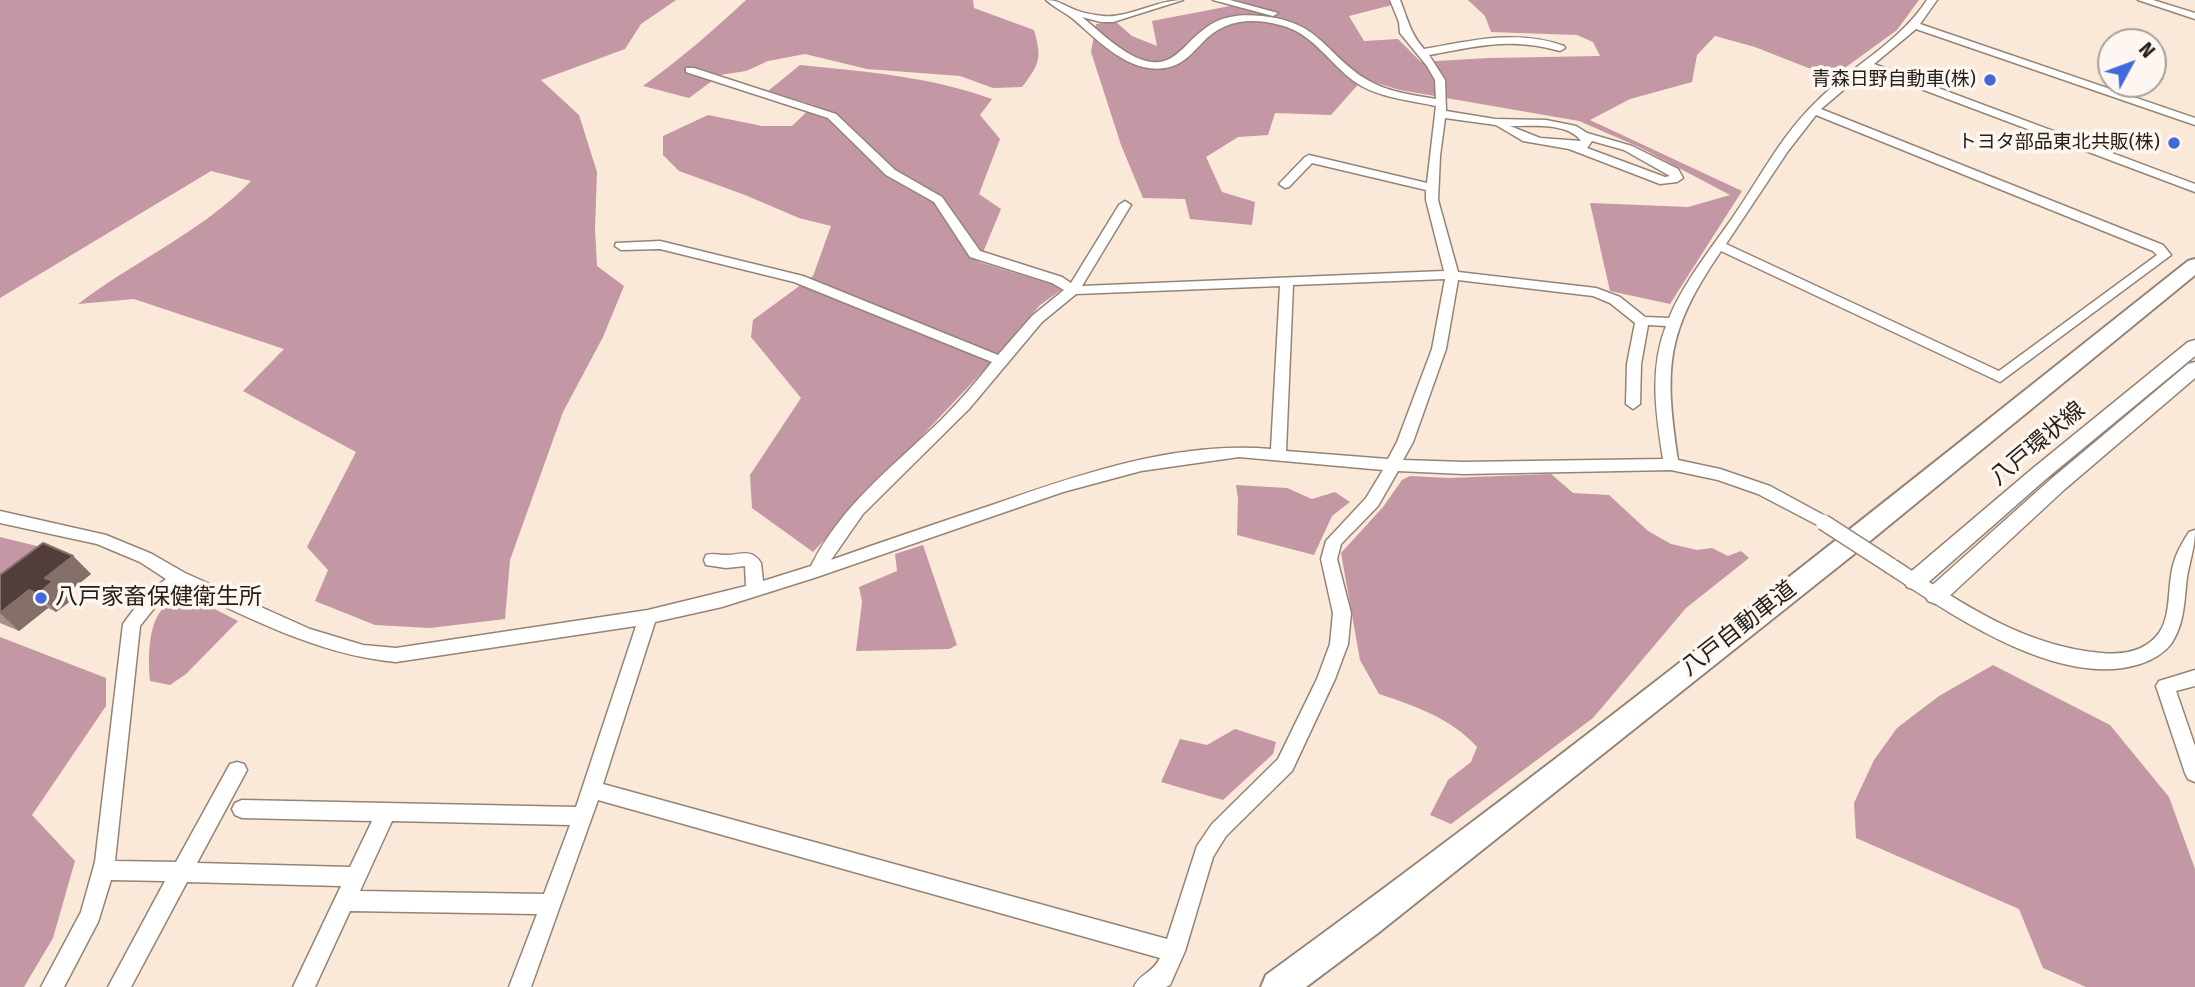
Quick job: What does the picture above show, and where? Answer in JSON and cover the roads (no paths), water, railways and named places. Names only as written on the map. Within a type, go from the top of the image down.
[{"type":"highway","name":"八戸自動車道","points":[[1278,987],[1465,845],[1845,547],[2195,265]]},
{"type":"main road","name":"八戸環状線","points":[[1914,582],[2195,346]]},
{"type":"main road","name":"八戸環状線","points":[[1936,595],[2058,484],[2195,368]]},
{"type":"street","points":[[1051,0],[1071,12],[1133,60],[1158,65],[1174,63],[1184,57],[1204,34],[1223,22],[1238,19],[1275,21],[1308,31],[1364,83],[1381,90],[1442,109],[1499,122],[1515,120],[1580,131],[1586,136],[1628,148],[1674,172],[1677,178],[1664,181],[1572,146],[1529,138],[1505,129],[1499,122]]},
{"type":"street","points":[[1071,12],[1114,19],[1178,0]]},
{"type":"street","points":[[1218,0],[1288,17],[1306,25],[1308,31]]},
{"type":"street","points":[[1145,987],[1161,977],[1174,951],[1204,853],[1219,831],[1285,765],[1326,679],[1339,644],[1342,613],[1329,559],[1335,541],[1372,502],[1393,466],[1405,442],[1439,349],[1452,275],[1432,200],[1434,156],[1442,109],[1440,80],[1405,33],[1404,22],[1395,0]]},
{"type":"street","points":[[1671,464],[1662,393],[1665,353],[1684,301],[1792,138],[1814,110],[1830,94],[1901,41],[1916,26],[1932,0]]},
{"type":"street","points":[[2143,0],[2195,16]]},
{"type":"street","points":[[1916,26],[2195,122]]},
{"type":"street","points":[[1422,53],[1502,41],[1541,40],[1560,48]]},
{"type":"street","points":[[1867,65],[2195,188]]},
{"type":"street","points":[[690,70],[832,116],[849,128],[875,160],[900,179],[942,204],[967,246],[975,254],[1057,280],[1073,290],[1452,275],[1596,292],[1615,300],[1642,322],[1655,320],[1674,323]]},
{"type":"street","points":[[1720,246],[2000,377],[2165,255],[2158,248],[1814,110]]},
{"type":"street","points":[[1572,146],[1584,145],[1586,136]]},
{"type":"street","points":[[1285,184],[1310,159],[1433,188]]},
{"type":"street","points":[[817,571],[822,559],[855,513],[887,477],[948,422],[1040,315],[1073,290],[1125,205]]},
{"type":"street","points":[[621,246],[660,245],[798,279],[1001,361]]},
{"type":"street","points":[[1278,456],[1287,281]]},
{"type":"street","points":[[1633,404],[1634,364],[1642,322]]},
{"type":"street","points":[[0,517],[100,540],[146,558],[179,578],[306,635],[363,652],[396,655],[426,653],[648,617],[817,571],[1060,487],[1141,465],[1239,452],[1393,466],[1464,468],[1671,464],[1720,475],[1765,490],[1823,522],[1914,582],[2024,645],[2092,661],[2124,662],[2151,652],[2168,636],[2184,549],[2195,536]]},
{"type":"street","points":[[712,560],[726,562],[745,558],[753,563],[755,590]]},
{"type":"street","points":[[52,987],[91,915],[102,870],[113,816],[132,624],[149,602],[179,578]]},
{"type":"street","points":[[520,987],[583,816],[648,617]]},
{"type":"street","points":[[2195,678],[2165,686],[2195,773]]},
{"type":"street","points":[[119,987],[237,770]]},
{"type":"street","points":[[591,789],[1174,951]]},
{"type":"street","points":[[242,809],[583,816]]},
{"type":"street","points":[[304,987],[387,811]]},
{"type":"street","points":[[102,870],[355,877]]},
{"type":"street","points":[[344,901],[551,904]]},
{"type":"place","name":"青森日野自動車(株)","points":[[1990,80]]},
{"type":"place","name":"トヨタ部品東北共販(株)","points":[[2174,143]]},
{"type":"place","name":"八戸家畜保健衛生所","points":[[41,598]]}]
